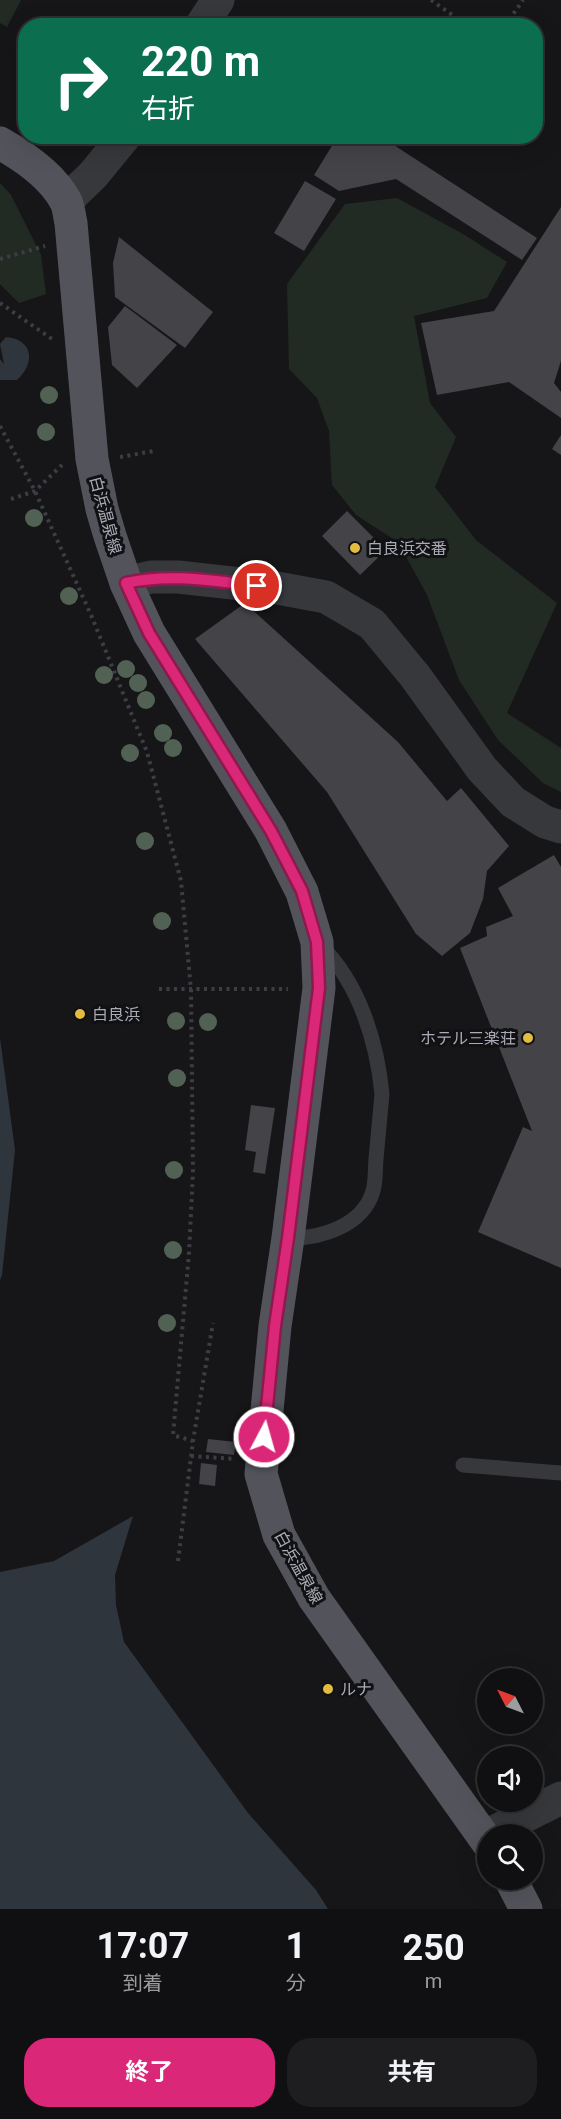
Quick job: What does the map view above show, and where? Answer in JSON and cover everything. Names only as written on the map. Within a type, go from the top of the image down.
[{"type":"main road","name":"白浜温泉線","points":[[0,143],[26,160],[50,180],[66,201],[71,223],[92,459],[102,509],[126,583],[149,633],[271,831],[302,891],[317,942],[319,988],[275,1326],[261,1474],[279,1535],[314,1598],[412,1739],[477,1824]]},
{"type":"main road","points":[[516,1890],[526,1909]]},
{"type":"street","points":[[206,18],[218,0]]},
{"type":"street","points":[[66,201],[93,175],[118,144]]},
{"type":"street","points":[[126,583],[151,578],[178,577],[277,588],[326,597],[372,624],[415,676],[482,769],[513,802],[545,822],[561,827]]},
{"type":"street","points":[[513,1824],[561,1798]]},
{"type":"lane","points":[[288,1238],[315,1237],[344,1225],[369,1200],[374,1179],[382,1094],[380,1078],[364,1012],[339,965],[317,942]]},
{"type":"lane","points":[[464,1465],[561,1473]]},
{"type":"path","points":[[431,0],[457,18]]},
{"type":"path","points":[[511,18],[523,0]]},
{"type":"path","points":[[0,259],[46,246]]},
{"type":"path","points":[[0,303],[47,337],[58,342]]},
{"type":"path","points":[[0,426],[35,491],[91,615],[147,752],[181,881],[191,990],[193,1183],[173,1435],[194,1441]]},
{"type":"path","points":[[116,457],[154,451]]},
{"type":"path","points":[[11,499],[35,491],[61,465],[72,462]]},
{"type":"path","points":[[159,989],[319,988]]},
{"type":"path","points":[[178,1561],[191,1456],[213,1323]]},
{"type":"path","points":[[191,1456],[244,1460]]},
{"type":"shaded area","points":[[0,0],[21,0],[7,27],[0,23]]},
{"type":"shaded area","points":[[0,183],[11,195],[41,255],[46,294],[19,303],[0,284]]},
{"type":"shaded area","points":[[397,198],[463,234],[507,262],[487,298],[414,316],[430,403],[456,437],[435,487],[476,540],[557,603],[507,713],[561,748],[561,792],[543,783],[498,740],[459,680],[427,595],[398,542],[356,515],[332,485],[329,431],[317,398],[289,369],[287,284],[345,204]]},
{"type":"shaded area","points":[[6,337],[22,342],[29,353],[27,366],[17,380],[0,380],[0,359],[4,364],[0,344]]},
{"type":"shaded area","points":[[0,1038],[15,1150],[0,1280]]},
{"type":"shaded area","points":[[133,1516],[115,1575],[116,1605],[124,1642],[248,1813],[316,1890],[328,1909],[0,1909],[0,1572],[54,1561]]},
{"type":"building","points":[[333,144],[392,144],[537,238],[522,260],[396,179],[339,191],[314,175]]},
{"type":"building","points":[[305,181],[336,199],[304,251],[274,233]]},
{"type":"building","points":[[561,207],[561,361],[554,383],[561,392],[561,418],[509,382],[437,395],[421,323],[494,311]]},
{"type":"building","points":[[119,237],[213,312],[185,348],[115,297],[113,263]]},
{"type":"building","points":[[125,306],[177,345],[137,388],[112,365],[108,327]]},
{"type":"building","points":[[561,435],[561,455],[552,449]]},
{"type":"building","points":[[347,511],[386,550],[360,575],[322,536]]},
{"type":"building","points":[[245,603],[398,742],[447,801],[461,788],[509,846],[487,871],[483,899],[470,933],[442,956],[416,934],[327,792],[195,639]]},
{"type":"building","name":"ホテル三楽荘","points":[[554,855],[561,867],[561,1268],[478,1232],[523,1127],[532,1131],[460,948],[487,936],[486,927],[513,916],[498,888]]},
{"type":"building","points":[[251,1105],[275,1108],[265,1174],[253,1172],[256,1152],[245,1150]]},
{"type":"building","points":[[208,1439],[236,1442],[234,1455],[206,1452]]},
{"type":"building","points":[[201,1463],[217,1465],[215,1486],[199,1484]]},
{"type":"place","name":"白良浜交番","points":[[355,548]]},
{"type":"place","name":"白良浜","points":[[80,1014]]},
{"type":"place","name":"ホテル三楽荘","points":[[528,1038]]},
{"type":"place","name":"ルナ","points":[[328,1689]]},
{"type":"route","points":[[257,586],[178,577],[151,578],[126,583],[149,633],[214,735],[271,831],[302,891],[317,942],[319,988],[275,1326],[264,1437]]}]
